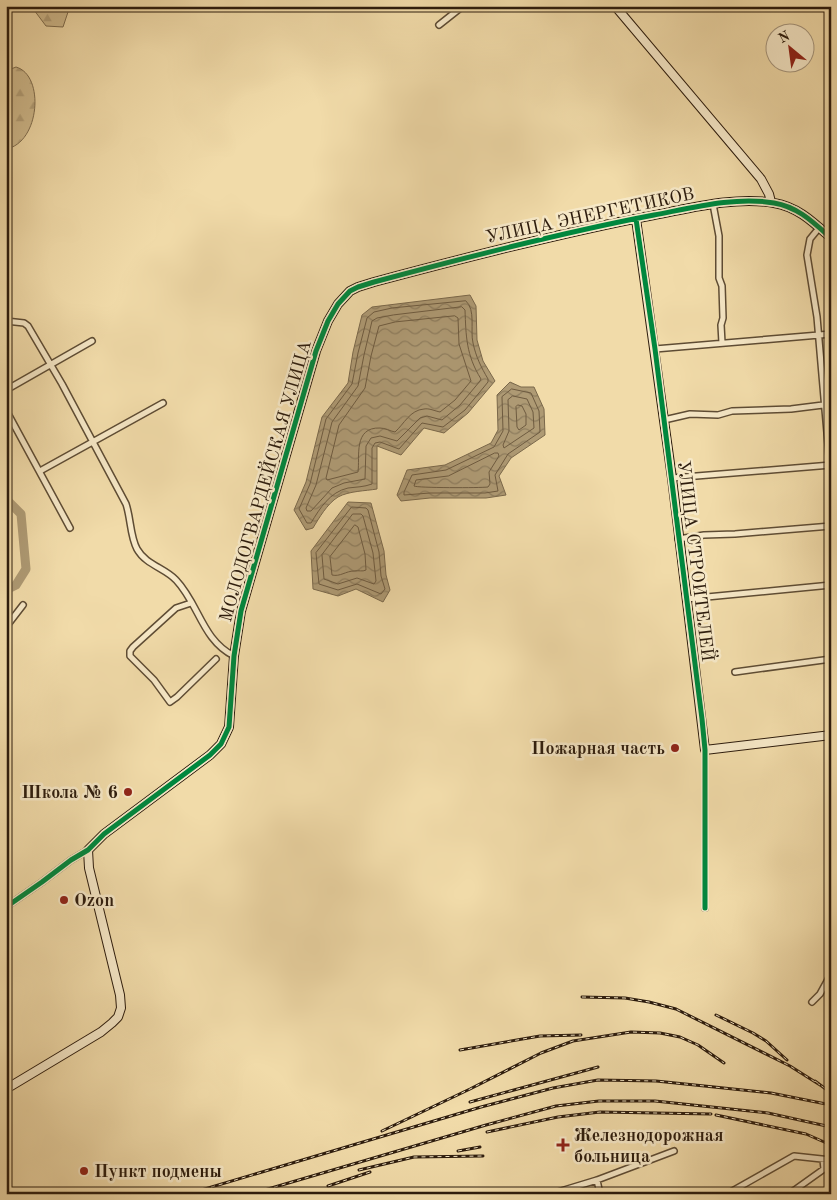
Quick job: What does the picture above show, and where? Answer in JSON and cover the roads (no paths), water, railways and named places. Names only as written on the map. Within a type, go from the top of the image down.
[{"type":"street","points":[[439,25],[463,6]]},
{"type":"street","points":[[615,6],[761,179],[771,202]]},
{"type":"street","name":"УЛИЦА ЭНЕРГЕТИКОВ","points":[[350,292],[358,287],[374,282],[533,240],[713,204],[750,201],[771,202],[797,211],[831,238]]},
{"type":"street","points":[[713,204],[719,236],[719,278],[722,286],[723,318],[721,325],[722,343]]},
{"type":"street","name":"УЛИЦА СТРОИТЕЛЕЙ","points":[[636,219],[672,478],[705,750],[705,908]]},
{"type":"street","points":[[819,228],[810,239],[807,255],[828,404],[831,479]]},
{"type":"street","name":"МОЛОДОГВАРДЕЙСКАЯ УЛИЦА","points":[[6,907],[88,850],[104,834],[210,755],[226,736],[230,720],[234,656],[241,611],[313,360],[322,335],[334,311],[350,292]]},
{"type":"street","points":[[6,320],[24,323],[28,326],[51,365],[126,504],[130,514],[134,540],[139,552],[150,563],[174,578],[185,591],[204,627],[216,644],[234,656]]},
{"type":"street","points":[[655,349],[831,334]]},
{"type":"street","points":[[6,390],[92,341]]},
{"type":"street","points":[[40,471],[163,402]]},
{"type":"street","points":[[664,420],[690,414],[718,415],[732,411],[791,409],[828,404]]},
{"type":"street","points":[[6,410],[70,528]]},
{"type":"street","points":[[672,478],[830,465]]},
{"type":"street","points":[[678,539],[704,535],[831,526]]},
{"type":"street","points":[[686,599],[831,585]]},
{"type":"street","points":[[191,603],[176,608],[133,647],[130,651],[130,656],[154,680],[170,702],[216,659]]},
{"type":"street","points":[[6,627],[23,606]]},
{"type":"street","points":[[735,672],[831,659]]},
{"type":"street","points":[[705,750],[831,735]]},
{"type":"street","points":[[6,1090],[102,1032],[118,1016],[121,1008],[120,995],[89,868],[88,850]]},
{"type":"street","points":[[812,1002],[820,994],[831,974]]},
{"type":"street","points":[[551,1194],[597,1180],[674,1151]]},
{"type":"street","points":[[727,1194],[794,1156],[831,1160]]},
{"type":"street","points":[[789,1194],[824,1169],[823,1160]]},
{"type":"street","points":[[597,1180],[600,1194]]},
{"type":"water","points":[[470,295],[476,306],[477,340],[483,361],[495,381],[468,413],[444,433],[424,428],[401,455],[377,446],[377,489],[352,492],[338,497],[327,507],[313,528],[306,530],[294,510],[306,482],[322,417],[348,383],[362,315],[372,307]]},
{"type":"water","points":[[510,382],[521,387],[534,387],[544,409],[545,435],[511,458],[499,476],[506,495],[486,498],[430,498],[401,501],[397,495],[407,470],[445,465],[491,443],[498,430],[497,395]]},
{"type":"water","points":[[348,502],[371,503],[384,551],[386,575],[390,590],[383,602],[356,589],[338,596],[313,589],[311,551]]},
{"type":"waterway","points":[[6,499],[21,514],[26,569],[16,585],[6,590]]},
{"type":"railway","points":[[582,997],[625,998],[676,1009],[790,1066],[820,1085]]},
{"type":"railway","points":[[716,1015],[766,1041],[787,1060]]},
{"type":"railway","points":[[382,1131],[541,1053],[573,1041],[631,1032],[660,1033],[680,1037],[698,1045],[724,1063]]},
{"type":"railway","points":[[460,1050],[540,1036],[581,1035]]},
{"type":"railway","points":[[470,1102],[598,1067]]},
{"type":"railway","points":[[188,1194],[481,1107],[553,1088],[598,1080],[656,1081],[771,1093],[831,1105]]},
{"type":"railway","points":[[815,1081],[831,1093]]},
{"type":"railway","points":[[251,1194],[556,1106],[599,1101],[655,1101],[768,1113],[831,1127]]},
{"type":"railway","points":[[487,1132],[558,1117],[600,1112],[711,1114]]},
{"type":"railway","points":[[716,1115],[806,1134],[831,1145]]},
{"type":"railway","points":[[458,1151],[480,1147]]},
{"type":"railway","points":[[359,1170],[414,1157],[483,1156]]},
{"type":"railway","points":[[328,1186],[370,1172]]},
{"type":"place","name":"Пожарная часть","points":[[675,748]]},
{"type":"place","name":"Школа № 6","points":[[128,792]]},
{"type":"place","name":"Ozon","points":[[64,900]]},
{"type":"place","name":"Железнодорожная больница","points":[[563,1145]]},
{"type":"place","name":"Пункт подмены","points":[[84,1171]]}]
